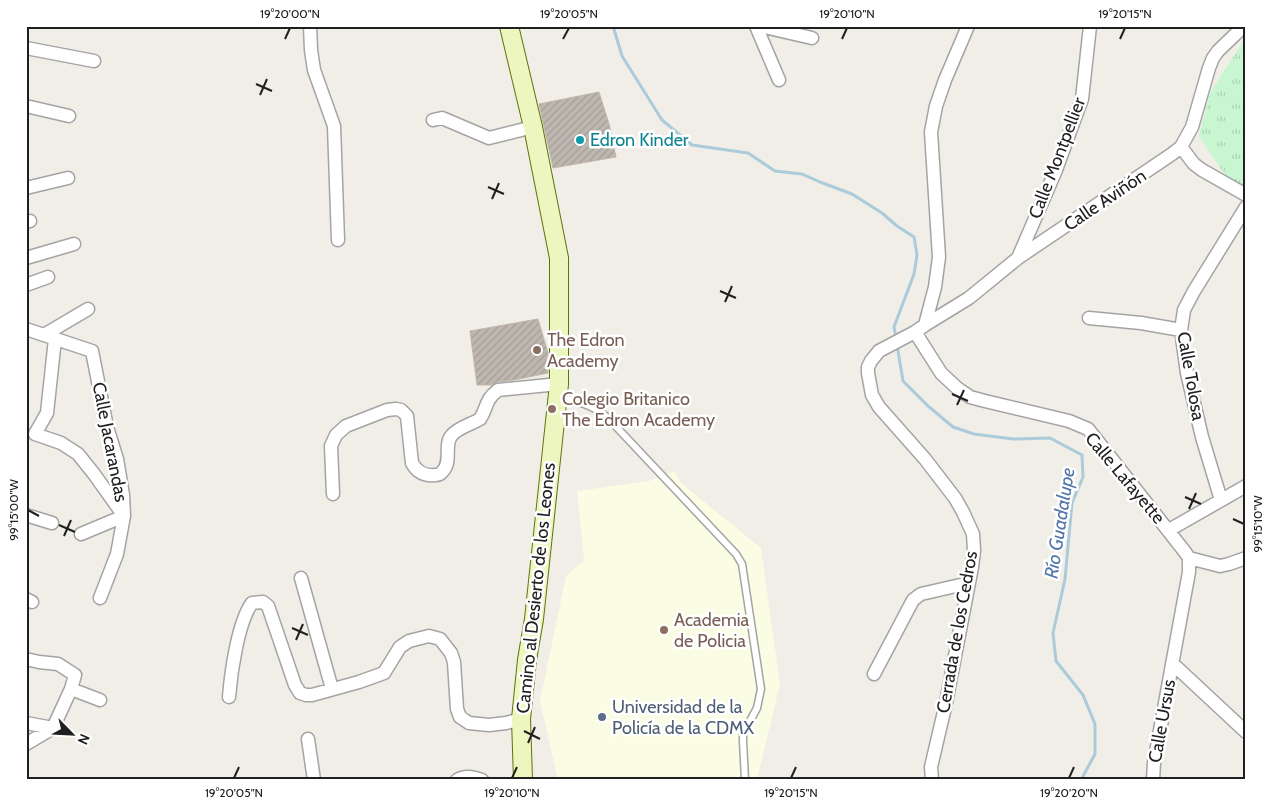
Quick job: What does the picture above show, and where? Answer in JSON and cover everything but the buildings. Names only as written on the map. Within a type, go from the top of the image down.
[{"type":"main road","name":"Camino al Desierto de los Leones","points":[[509,26],[533,127],[559,258],[558,390],[534,619],[527,660],[521,719],[523,780]]},
{"type":"street","points":[[310,26],[314,70],[334,126],[338,240]]},
{"type":"street","points":[[758,26],[812,38]]},
{"type":"street","points":[[758,26],[779,80]]},
{"type":"street","points":[[917,330],[935,287],[938,256],[931,132],[939,98],[967,26]]},
{"type":"street","name":"Calle Montpellier","points":[[1018,258],[1056,170],[1082,99],[1090,26]]},
{"type":"street","name":"Calle Aviñón","points":[[917,330],[969,298],[1018,258],[1181,147],[1192,127],[1213,58],[1244,26]]},
{"type":"street","points":[[26,48],[94,61]]},
{"type":"street","points":[[26,106],[69,116]]},
{"type":"street","points":[[433,120],[442,118],[489,138],[533,127]]},
{"type":"street","points":[[1181,147],[1194,164],[1246,196]]},
{"type":"street","points":[[26,188],[68,178]]},
{"type":"street","name":"Calle Tolosa","points":[[1221,500],[1200,428],[1187,373],[1181,330],[1184,310],[1194,291],[1246,207]]},
{"type":"street","points":[[26,258],[74,244]]},
{"type":"street","points":[[26,285],[48,277]]},
{"type":"street","points":[[81,534],[124,516],[78,454],[61,443],[35,434],[47,413],[49,337],[88,309]]},
{"type":"street","points":[[1089,318],[1141,323],[1181,330]]},
{"type":"street","name":"Calle Jacarandas","points":[[26,328],[92,351],[107,427],[117,459],[123,495],[124,516],[118,554],[100,598]]},
{"type":"street","name":"Cerrada de los Cedros","points":[[917,330],[879,351],[873,357],[868,367],[869,385],[879,407],[925,459],[955,498],[972,534],[974,550],[946,703],[931,767],[932,780]]},
{"type":"street","name":"Calle Lafayette","points":[[917,330],[941,373],[970,397],[1069,421],[1088,429],[1169,530],[1189,558]]},
{"type":"street","points":[[333,494],[331,446],[336,435],[346,426],[387,410],[401,410],[406,416],[412,463],[415,468],[426,475],[440,474],[448,462],[449,439],[452,434],[480,419],[488,400],[498,390],[558,390]]},
{"type":"street","points":[[1169,530],[1246,486]]},
{"type":"street","points":[[26,515],[52,523]]},
{"type":"street","points":[[1246,558],[1220,566],[1189,558],[1190,572],[1172,663],[1246,732]]},
{"type":"street","points":[[301,578],[332,690]]},
{"type":"street","points":[[874,674],[913,600],[921,594],[968,583]]},
{"type":"street","points":[[229,696],[240,633],[248,609],[252,603],[263,602],[268,606],[295,686],[300,693],[312,695],[384,673],[400,647],[409,641],[429,636],[440,639],[452,653],[457,709],[460,717],[469,723],[489,725],[521,719]]},
{"type":"street","points":[[26,659],[58,664],[75,675],[71,689],[53,728],[26,744]]},
{"type":"street","name":"Calle Ursus","points":[[1153,780],[1154,763],[1172,663]]},
{"type":"street","points":[[71,689],[100,700]]},
{"type":"street","points":[[26,723],[53,728]]},
{"type":"street","points":[[308,739],[314,780]]},
{"type":"street","points":[[457,780],[462,777],[474,777],[482,780]]},
{"type":"lane","points":[[558,390],[607,416],[736,554],[742,564],[761,689],[756,708],[743,734],[745,780]]},
{"type":"shaded area","name":"Academia de Policia","points":[[674,471],[681,483],[761,548],[780,684],[757,780],[558,780],[540,701],[566,576],[584,560],[577,491],[649,481]]},
{"type":"green space","points":[[1246,37],[1246,190],[1233,187],[1199,136],[1210,93]]},
{"type":"waterway","name":"Río Guadalupe","points":[[613,26],[622,56],[662,120],[692,145],[748,153],[775,171],[802,174],[852,194],[914,237],[917,255],[914,274],[894,327],[896,338]]},
{"type":"waterway","name":"Río Guadalupe","points":[[897,345],[903,381],[953,427],[974,434],[1013,439],[1050,438],[1082,455],[1083,477],[1072,503],[1065,579],[1053,633],[1056,661],[1083,695],[1095,724],[1095,754],[1081,780]]},
{"type":"place","name":"Edron Kinder","points":[[580,140]]},
{"type":"place","name":"The Edron Academy","points":[[537,350]]},
{"type":"place","name":"Colegio Britanico The Edron Academy","points":[[552,409]]},
{"type":"place","name":"Academia de Policia","points":[[664,630]]},
{"type":"place","name":"Universidad de la Policía de la CDMX","points":[[602,717]]}]
